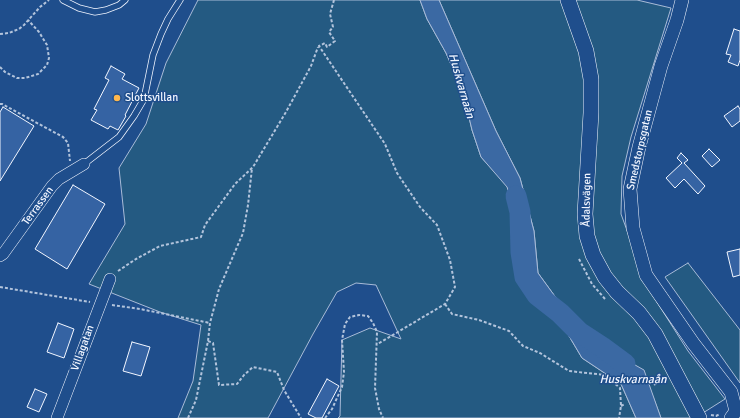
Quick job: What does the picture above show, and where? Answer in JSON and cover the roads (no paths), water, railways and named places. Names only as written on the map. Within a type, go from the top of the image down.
[{"type":"main road","name":"Ådalsvägen","points":[[568,0],[586,51],[590,79],[591,113],[585,214],[586,236],[593,254],[605,277],[617,292],[639,313],[655,334],[699,417]]},
{"type":"street","name":"Smedstorpsgatan","points":[[682,0],[677,20],[661,66],[631,182],[630,189],[633,228],[646,274],[693,342],[731,392],[736,411],[727,415]]},
{"type":"street","name":"Terrassen","points":[[0,256],[3,254],[52,186],[59,179],[84,164]]},
{"type":"street","name":"Villagatan","points":[[57,418],[97,303],[110,278]]},
{"type":"lane","points":[[63,0],[79,8],[95,12],[119,5],[125,0]]},
{"type":"lane","points":[[84,164],[119,137],[144,99],[153,55],[168,19],[180,0]]},
{"type":"water","name":"Huskvarnaån","points":[[420,0],[439,0],[496,131],[520,178],[534,231],[538,273],[554,295],[594,342],[644,370],[661,418],[636,418],[621,384],[582,358],[569,336],[540,306],[519,255],[523,235],[507,187],[481,157],[472,130],[463,92],[446,53],[427,19]]},
{"type":"waterway","name":"Huskvarnaån","points":[[516,196],[520,212],[521,252],[525,277],[537,295],[560,313],[579,332],[625,364]]},
{"type":"place","name":"Slottsvillan","points":[[117,98]]}]
